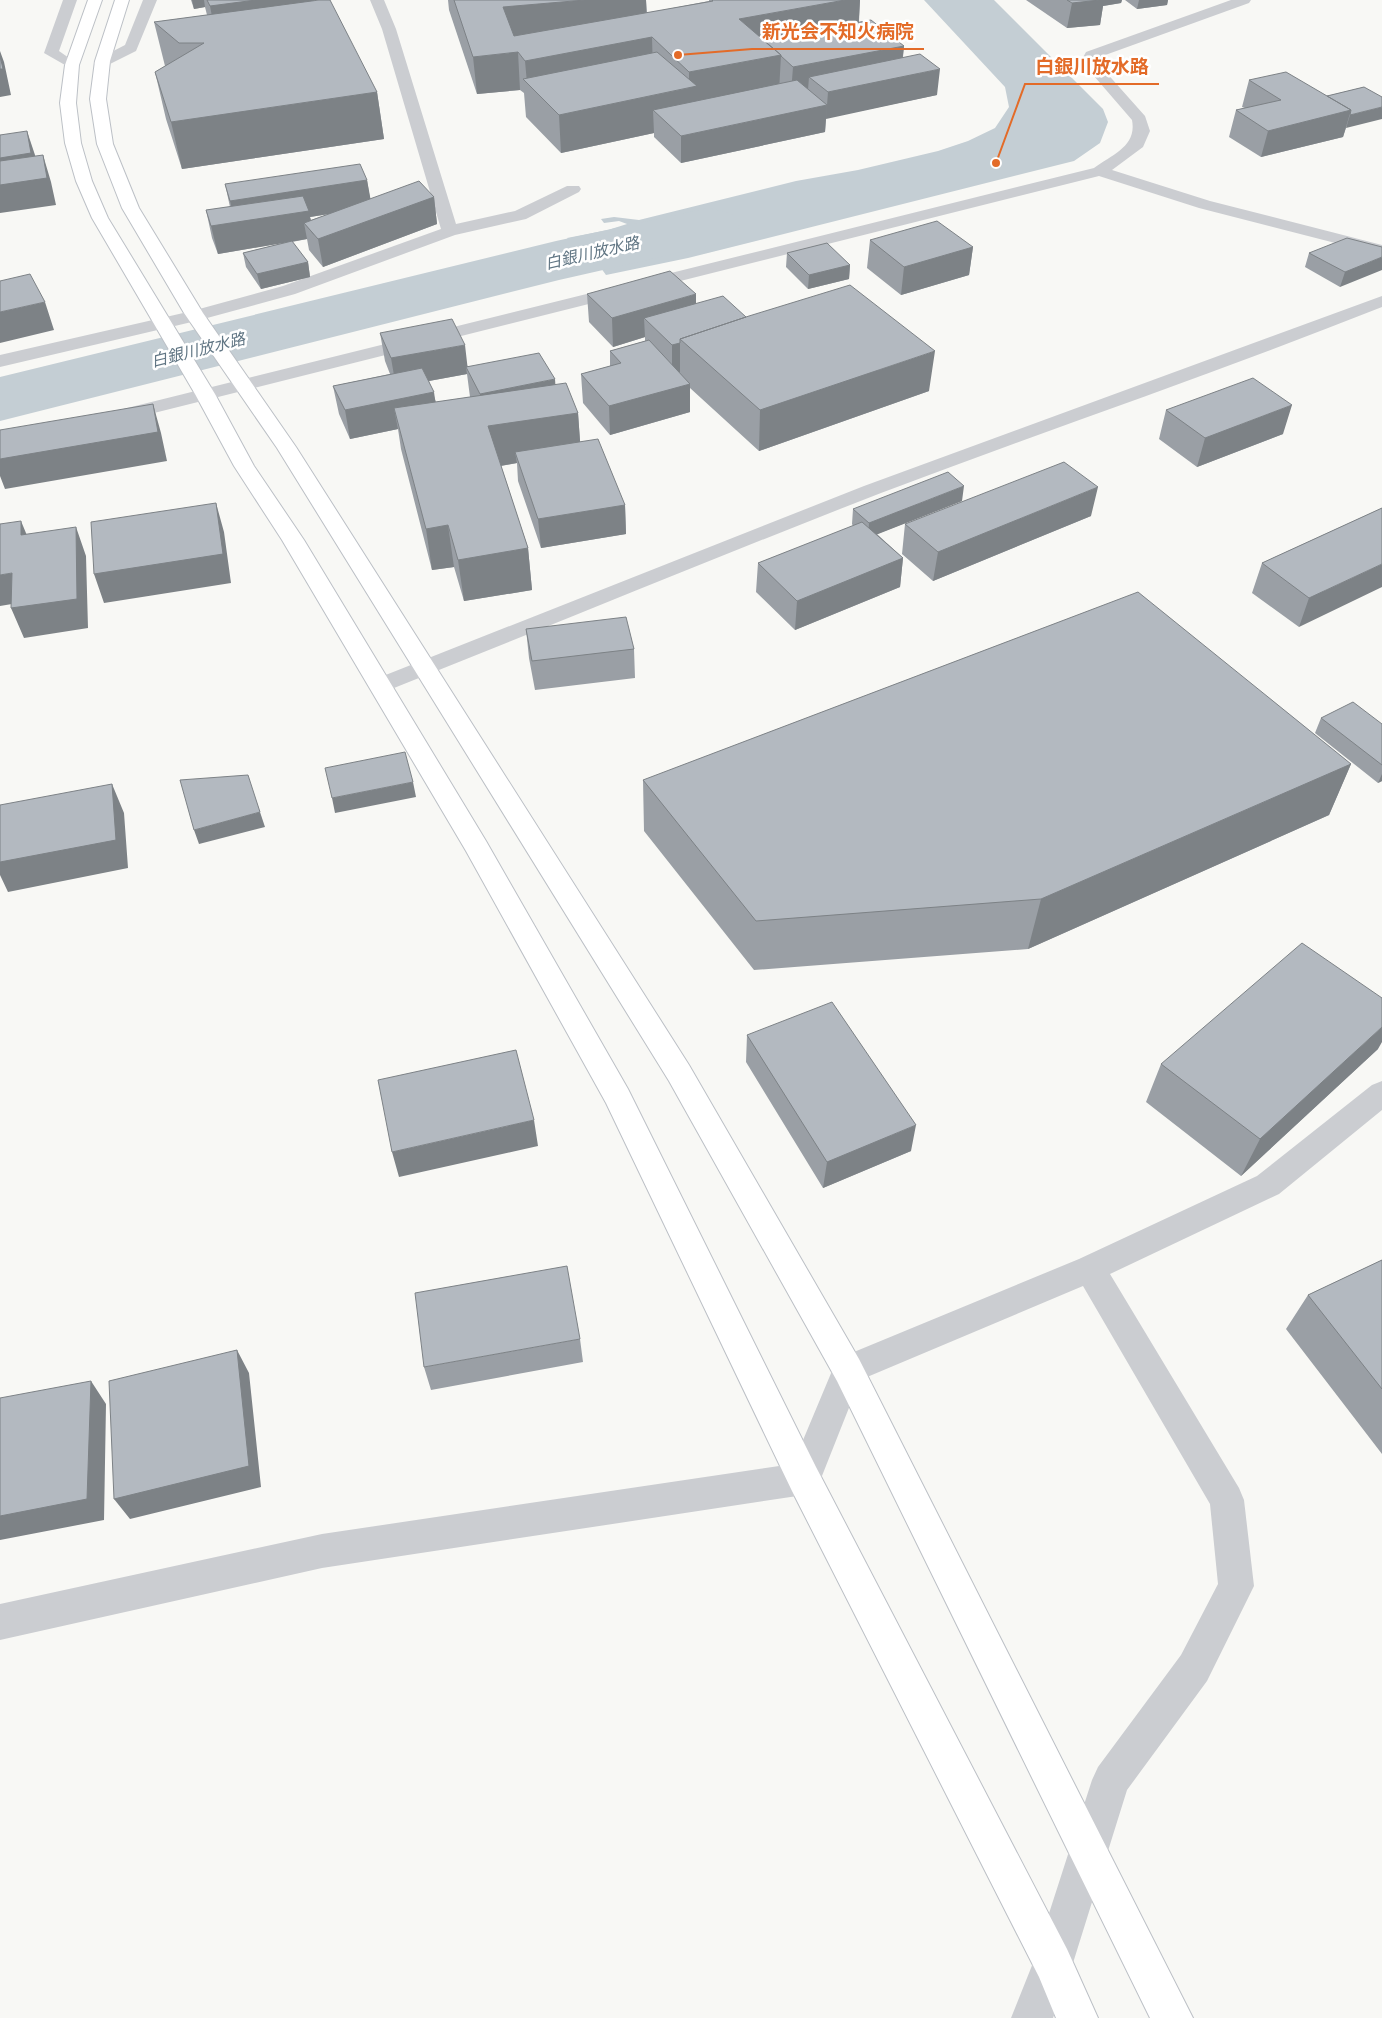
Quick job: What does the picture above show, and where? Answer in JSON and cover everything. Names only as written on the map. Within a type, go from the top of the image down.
[{"type":"street","points":[[70,0],[51,53],[72,65]]},
{"type":"street","points":[[95,0],[72,65],[68,103],[73,143],[84,181],[100,218],[205,394],[244,466],[381,685],[477,846],[618,1097],[804,1479],[1053,1963],[1077,2018]]},
{"type":"street","points":[[122,0],[101,63],[98,100],[104,139],[116,176],[132,212],[241,386],[286,447],[679,1073],[848,1370],[1172,2018]]},
{"type":"street","points":[[101,63],[131,48],[150,0]]},
{"type":"street","points":[[377,0],[389,29],[450,232]]},
{"type":"street","points":[[103,420],[460,332],[660,279],[902,222],[1100,171],[1137,144],[1142,131],[1140,119],[1088,62],[1091,55],[1244,0]]},
{"type":"street","points":[[1100,171],[1158,192],[1217,209],[1382,250]]},
{"type":"street","points":[[0,362],[196,316],[289,290],[450,232],[520,215],[573,189]]},
{"type":"street","points":[[381,685],[424,666],[898,480],[1041,426],[1290,337],[1382,301]]},
{"type":"street","points":[[804,1479],[848,1370],[1090,1269],[1268,1185],[1382,1093]]},
{"type":"street","points":[[1032,2018],[1053,1963],[1110,1780],[1194,1668],[1236,1586],[1228,1500],[1090,1269]]},
{"type":"street","points":[[0,1622],[322,1551],[804,1479]]},
{"type":"water","points":[[924,0],[994,0],[1103,109],[1108,122],[1100,143],[1074,161],[688,258],[606,275],[598,264],[573,269],[558,248],[572,245],[567,238],[608,230],[627,224],[619,221],[604,223],[601,219],[614,217],[639,220],[796,181],[858,170],[938,151],[968,141],[995,128],[1009,107],[1005,87]]},
{"type":"building","points":[[207,0],[256,0],[210,6]]},
{"type":"building","points":[[330,0],[377,92],[171,122],[155,72],[204,43],[179,43],[154,22]]},
{"type":"building","points":[[454,0],[585,0],[503,7],[514,36],[712,0],[845,0],[739,19],[781,55],[689,72],[652,37],[525,61],[518,52],[473,57]]},
{"type":"building","points":[[1067,0],[1100,0],[1072,3]]},
{"type":"building","points":[[871,20],[904,46],[793,67],[763,40]]},
{"type":"building","points":[[657,52],[697,86],[559,115],[523,79]]},
{"type":"building","points":[[920,54],[940,69],[828,92],[809,77]]},
{"type":"building","points":[[0,56],[3,69],[0,69]]},
{"type":"building","points":[[1286,72],[1351,110],[1268,131],[1236,110],[1281,100],[1249,80]]},
{"type":"building","points":[[797,80],[827,105],[681,136],[653,110]]},
{"type":"building","points":[[1364,87],[1382,97],[1382,107],[1350,115],[1351,110],[1327,96]]},
{"type":"building","points":[[27,131],[31,153],[0,158],[0,135]]},
{"type":"building","points":[[43,155],[47,178],[0,185],[0,161]]},
{"type":"building","points":[[360,164],[367,180],[230,201],[225,184]]},
{"type":"building","points":[[419,181],[434,197],[318,239],[304,223]]},
{"type":"building","points":[[303,196],[309,211],[211,226],[206,210]]},
{"type":"building","points":[[937,221],[973,247],[904,267],[870,240]]},
{"type":"building","points":[[1347,238],[1382,247],[1382,257],[1345,272],[1309,253]]},
{"type":"building","points":[[292,241],[308,262],[257,274],[243,253]]},
{"type":"building","points":[[827,243],[850,265],[809,275],[787,253]]},
{"type":"building","points":[[670,271],[696,294],[612,318],[587,294]]},
{"type":"building","points":[[30,274],[45,302],[0,312],[0,281]]},
{"type":"building","points":[[850,285],[935,351],[760,410],[680,339],[749,316]]},
{"type":"building","points":[[723,296],[746,317],[680,339],[680,343],[672,345],[644,318]]},
{"type":"building","points":[[452,319],[465,345],[391,358],[380,333]]},
{"type":"building","points":[[649,340],[690,384],[609,406],[581,374],[621,363],[610,351]]},
{"type":"building","points":[[539,353],[555,379],[480,394],[466,367]]},
{"type":"building","points":[[422,368],[434,392],[345,410],[333,386]]},
{"type":"building","points":[[1253,378],[1292,405],[1205,438],[1166,410]]},
{"type":"building","points":[[566,383],[578,413],[488,426],[528,548],[458,560],[448,525],[426,529],[394,408]]},
{"type":"building","points":[[153,404],[158,432],[0,459],[0,430]]},
{"type":"building","points":[[598,439],[625,505],[538,519],[515,452]]},
{"type":"building","points":[[1064,462],[1098,487],[938,552],[905,524]]},
{"type":"building","points":[[948,472],[964,486],[869,523],[853,509]]},
{"type":"building","points":[[216,503],[223,554],[94,574],[91,522]]},
{"type":"building","points":[[1382,508],[1382,564],[1309,598],[1262,563]]},
{"type":"building","points":[[21,521],[21,535],[76,527],[77,599],[11,608],[12,573],[0,575],[0,524]]},
{"type":"building","points":[[862,522],[903,558],[797,601],[758,563]]},
{"type":"building","points":[[1138,592],[1351,764],[1041,899],[756,921],[643,780]]},
{"type":"building","points":[[626,617],[634,649],[532,661],[526,629]]},
{"type":"building","points":[[1353,702],[1382,724],[1382,765],[1321,718]]},
{"type":"building","points":[[405,752],[413,782],[332,798],[325,768]]},
{"type":"building","points":[[248,775],[260,812],[194,830],[180,780]]},
{"type":"building","points":[[112,784],[116,840],[0,862],[0,805]]},
{"type":"building","points":[[1302,943],[1382,998],[1382,1027],[1260,1139],[1161,1064]]},
{"type":"building","points":[[832,1002],[916,1125],[827,1162],[747,1035]]},
{"type":"building","points":[[516,1050],[534,1120],[392,1152],[378,1080]]},
{"type":"building","points":[[1382,1260],[1382,1389],[1308,1295]]},
{"type":"building","points":[[567,1266],[580,1339],[424,1367],[415,1293]]},
{"type":"building","points":[[237,1350],[249,1466],[114,1499],[109,1381]]},
{"type":"building","points":[[91,1381],[87,1499],[0,1516],[0,1398]]},
{"type":"waterway","name":"白銀川放水路","points":[[0,399],[556,261],[708,227]]},
{"type":"place","name":"新光会不知火病院","points":[[678,55]]},
{"type":"place","name":"白銀川放水路","points":[[996,163]]}]
